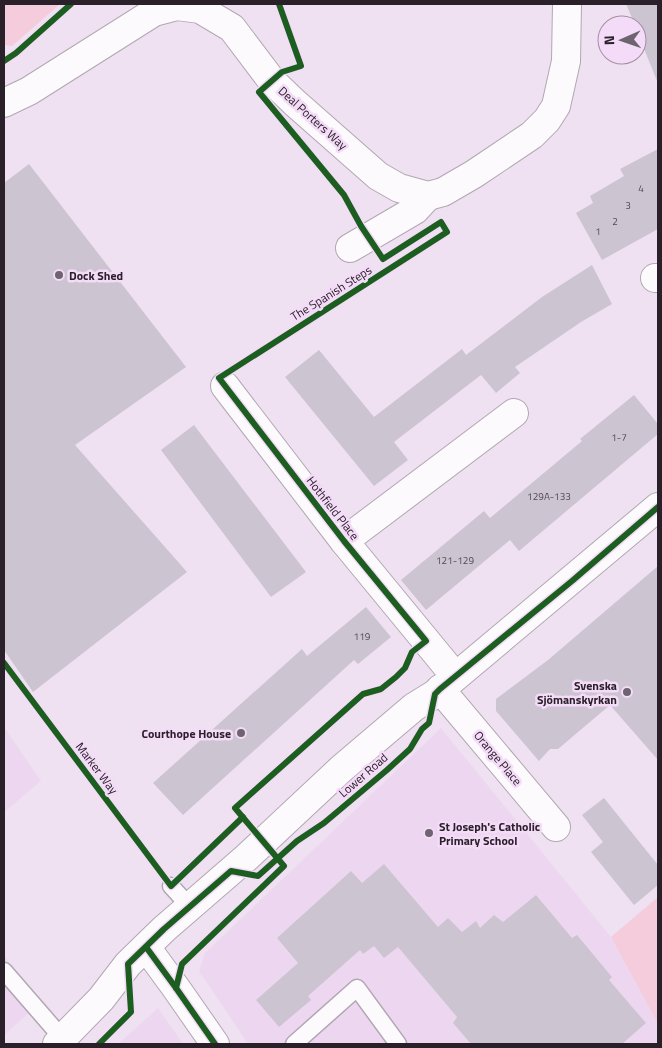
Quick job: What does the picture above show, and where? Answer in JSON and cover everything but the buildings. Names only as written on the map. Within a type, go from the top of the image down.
[{"type":"street","points":[[350,248],[415,210],[428,196],[443,192],[474,174],[532,135],[547,120],[556,106],[566,61],[567,4]]},
{"type":"street","name":"Deal Porters Way","points":[[4,103],[29,90],[152,8],[177,6],[200,9],[232,28],[272,81],[294,103],[378,176],[399,188],[428,196]]},
{"type":"street","name":"Hothfield Place","points":[[226,386],[344,541],[447,682]]},
{"type":"street","name":"Hothfield Place","points":[[344,541],[514,413]]},
{"type":"street","name":"Lower Road","points":[[60,1041],[101,999],[128,964],[341,769],[414,707],[435,694],[447,682],[558,593],[658,507]]},
{"type":"street","name":"Orange Place","points":[[447,682],[556,827]]},
{"type":"street","points":[[146,948],[215,1044]]},
{"type":"lane","points":[[171,886],[190,907]]},
{"type":"lane","points":[[4,971],[60,1041]]},
{"type":"lane","points":[[294,1044],[357,988],[398,1044]]},
{"type":"shaded area","points":[[4,4],[60,4],[12,46],[4,45]]},
{"type":"shaded area","points":[[4,727],[41,781],[4,812]]},
{"type":"shaded area","name":"St Joseph's Catholic Primary School","points":[[441,728],[611,937],[658,1024],[658,1044],[248,1044],[199,971],[205,953]]},
{"type":"shaded area","points":[[658,897],[658,1024],[611,937]]},
{"type":"shaded area","points":[[4,956],[41,1002],[4,1035]]},
{"type":"shaded area","points":[[158,1008],[183,1044],[118,1044]]},
{"type":"cycle path","points":[[4,61],[16,53],[71,4]]},
{"type":"cycle path","name":"The Spanish Steps","points":[[176,988],[182,964],[284,866],[235,808],[363,694],[381,689],[396,677],[405,668],[412,652],[426,641],[344,541],[219,378],[447,232],[441,222],[383,259],[361,226],[344,195],[259,92],[282,72],[301,66],[279,4]]},
{"type":"cycle path","points":[[99,1044],[131,1012],[128,964],[164,929],[231,871],[258,876],[297,841],[324,823],[387,770],[410,749],[422,729],[429,723],[435,694],[440,689],[572,581],[658,507]]},
{"type":"cycle path","name":"Marker Way","points":[[4,663],[171,886],[243,817]]},
{"type":"cycle path","points":[[146,947],[215,1044]]},
{"type":"place","name":"Dock Shed","points":[[59,275]]},
{"type":"place","name":"Svenska Sjömanskyrkan","points":[[627,692]]},
{"type":"place","name":"Courthope House","points":[[241,733]]},
{"type":"place","name":"St Joseph's Catholic Primary School","points":[[429,833]]}]
